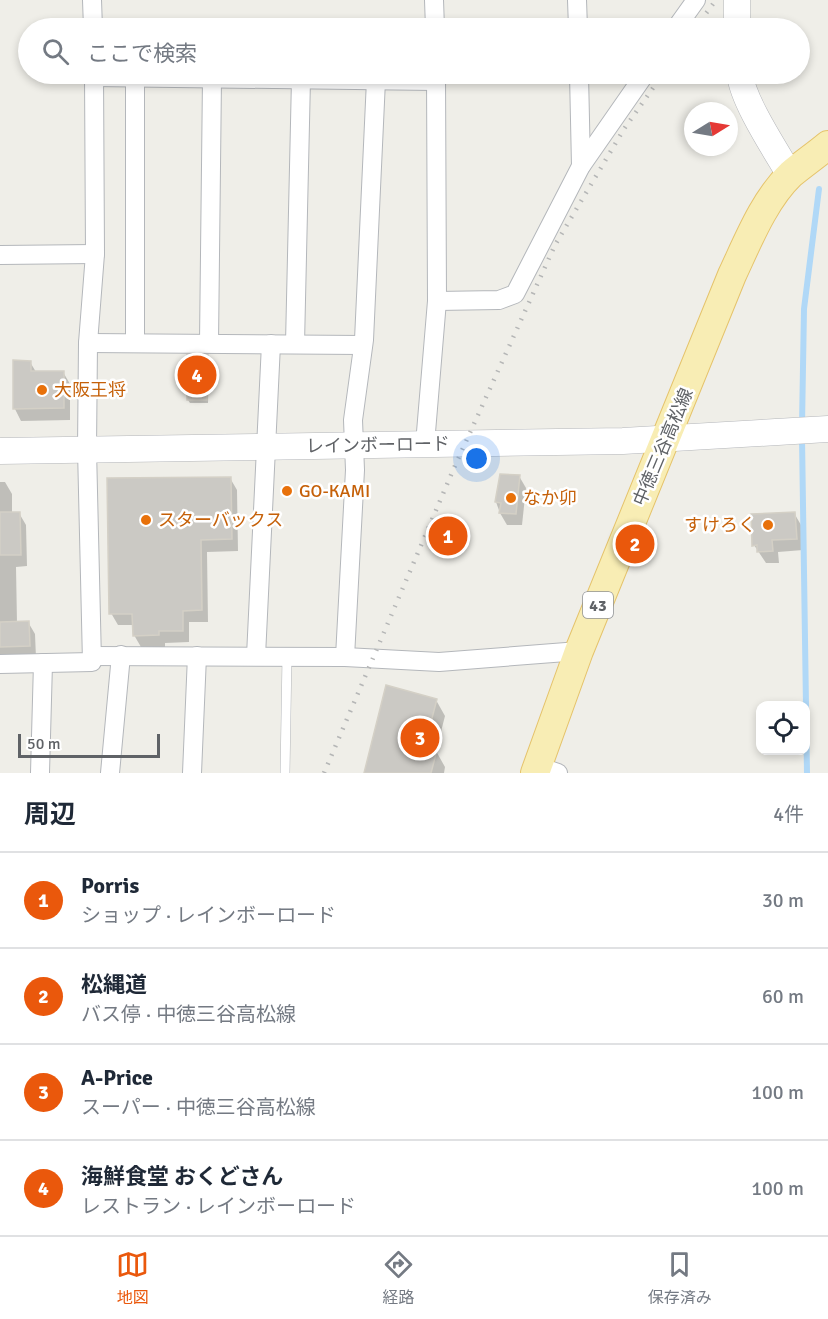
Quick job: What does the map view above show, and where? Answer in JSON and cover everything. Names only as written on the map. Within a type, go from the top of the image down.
[{"type":"main road","name":"中徳三谷高松線","points":[[543,770],[579,651],[732,275],[753,230],[770,201],[790,175],[828,145]]},
{"type":"street","points":[[92,0],[93,18]]},
{"type":"street","points":[[434,0],[435,18]]},
{"type":"street","points":[[578,0],[578,18]]},
{"type":"street","points":[[683,18],[696,0]]},
{"type":"street","points":[[737,0],[737,18]]},
{"type":"street","points":[[0,664],[92,662],[87,449],[88,343],[95,254],[94,84]]},
{"type":"street","points":[[135,84],[135,342]]},
{"type":"street","points":[[209,343],[212,84]]},
{"type":"street","points":[[295,344],[301,84]]},
{"type":"street","points":[[345,657],[356,470],[353,420],[363,345],[376,84]]},
{"type":"street","points":[[426,444],[436,301],[436,84]]},
{"type":"street","points":[[579,84],[581,166]]},
{"type":"street","points":[[436,301],[500,300],[515,294],[581,166],[638,84]]},
{"type":"street","points":[[741,84],[790,175]]},
{"type":"street","points":[[0,255],[95,254]]},
{"type":"street","points":[[88,343],[363,345]]},
{"type":"street","points":[[256,656],[271,344]]},
{"type":"street","name":"レインボーロード","points":[[0,451],[666,439],[828,429]]},
{"type":"street","points":[[92,656],[345,657],[439,662],[579,651]]},
{"type":"street","points":[[110,773],[121,655]]},
{"type":"street","points":[[192,773],[197,656]]},
{"type":"street","points":[[39,773],[43,663]]},
{"type":"lane","points":[[285,773],[287,656]]},
{"type":"building","points":[[187,355],[208,355],[207,400],[187,400]]},
{"type":"building","points":[[13,360],[31,361],[31,371],[64,371],[64,408],[13,409]]},
{"type":"building","points":[[500,474],[520,475],[516,514],[499,513],[501,503],[495,502]]},
{"type":"building","points":[[231,477],[232,539],[201,540],[202,610],[183,611],[183,631],[159,631],[159,635],[133,636],[132,614],[109,614],[107,478]]},
{"type":"building","points":[[0,512],[20,512],[21,555],[0,555]]},
{"type":"building","points":[[795,512],[797,539],[772,540],[773,551],[757,552],[757,545],[752,546],[751,514]]},
{"type":"building","points":[[29,621],[30,646],[0,647],[0,622]]},
{"type":"building","points":[[386,685],[437,699],[425,745],[437,750],[431,773],[364,773]]},
{"type":"waterway","points":[[802,425],[804,309],[819,189]]},
{"type":"waterway","points":[[802,438],[807,773]]},
{"type":"railway","points":[[702,18],[716,0]]},
{"type":"railway","points":[[324,773],[454,468],[555,245],[624,129],[656,84]]},
{"type":"place","name":"海鮮食堂 おくどさん","points":[[197,375]]},
{"type":"place","name":"大阪王将","points":[[42,390]]},
{"type":"place","name":"GO-KAMI","points":[[287,491]]},
{"type":"place","name":"なか卯","points":[[511,498]]},
{"type":"place","name":"スターバックス","points":[[146,520]]},
{"type":"place","name":"すけろく","points":[[768,525]]},
{"type":"place","name":"Porris","points":[[448,536]]},
{"type":"place","name":"松縄道","points":[[635,544]]},
{"type":"place","name":"A-Price","points":[[420,738]]}]
